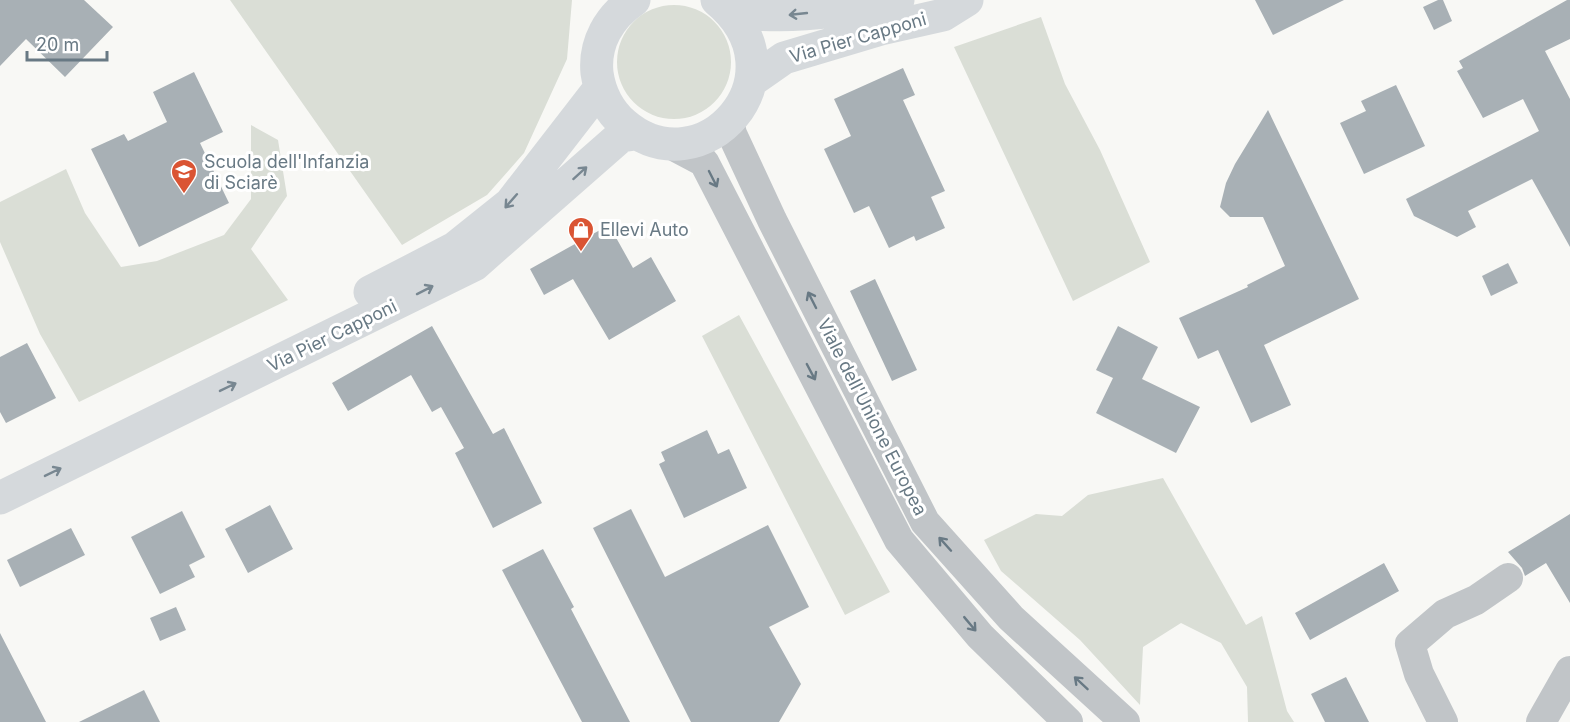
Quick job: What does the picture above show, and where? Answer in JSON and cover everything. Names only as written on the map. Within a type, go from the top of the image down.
[{"type":"main road","points":[[602,0],[603,32],[596,60],[599,89],[613,115],[635,134],[652,141],[670,144],[691,142],[711,135],[729,122],[744,103],[753,66],[747,36],[724,5]]},
{"type":"main road","points":[[603,32],[620,9],[634,0]]},
{"type":"main road","name":"Via Pier Capponi","points":[[724,5],[757,15],[788,15],[898,0]]},
{"type":"main road","name":"Via Pier Capponi","points":[[751,81],[784,58],[882,29],[943,15],[967,0]]},
{"type":"main road","name":"Via Pier Capponi","points":[[0,474],[352,302],[455,248],[510,204],[599,89]]},
{"type":"main road","name":"Via Pier Capponi","points":[[0,498],[474,265],[621,136],[635,134]]},
{"type":"street","name":"Viale dell'Unione Europea","points":[[729,122],[732,134],[772,220],[925,522],[1011,618],[1125,722]]},
{"type":"street","name":"Viale dell'Unione Europea","points":[[670,144],[705,162],[899,540],[980,636],[1068,722]]},
{"type":"street","points":[[1443,722],[1419,674],[1410,644],[1445,614],[1476,600],[1508,578]]},
{"type":"street","points":[[1541,722],[1570,671]]},
{"type":"shaded area","points":[[230,0],[572,0],[567,59],[524,153],[487,195],[402,245]]},
{"type":"shaded area","points":[[674,5],[696,10],[714,22],[726,40],[731,62],[726,84],[714,102],[696,114],[674,119],[652,114],[634,102],[622,84],[617,62],[622,40],[634,22],[652,10]]},
{"type":"shaded area","points":[[1041,17],[1065,84],[1100,150],[1150,262],[1073,301],[954,47]]},
{"type":"shaded area","points":[[251,125],[278,140],[287,196],[251,249],[288,300],[79,402],[40,334],[0,242],[0,202],[66,169],[85,213],[121,267],[157,261],[224,235],[251,199]]},
{"type":"shaded area","points":[[739,315],[890,592],[845,615],[702,336]]},
{"type":"shaded area","points":[[1163,478],[1246,625],[1262,616],[1287,711],[1294,722],[1248,722],[1247,687],[1221,643],[1181,623],[1143,647],[1140,705],[1080,640],[1001,571],[984,540],[1036,514],[1062,516],[1088,495]]},
{"type":"building","points":[[0,0],[84,0],[113,27],[65,77],[26,39],[0,66]]},
{"type":"building","points":[[1255,0],[1344,0],[1273,35]]},
{"type":"building","points":[[1443,0],[1452,21],[1434,30],[1423,7]]},
{"type":"building","points":[[1570,0],[1570,39],[1545,51],[1570,99],[1570,247],[1532,179],[1468,211],[1476,227],[1457,237],[1414,216],[1406,199],[1539,131],[1523,99],[1483,118],[1457,71],[1463,68],[1459,61]]},
{"type":"building","points":[[903,68],[915,95],[903,100],[945,191],[931,197],[945,228],[916,241],[914,236],[889,248],[869,206],[854,213],[824,149],[851,136],[834,99]]},
{"type":"building","points":[[194,72],[223,132],[200,143],[229,203],[139,247],[91,149],[124,134],[128,141],[167,122],[153,92]]},
{"type":"building","points":[[1396,85],[1425,146],[1364,174],[1340,123],[1366,111],[1361,101]]},
{"type":"building","points":[[1268,110],[1359,299],[1264,345],[1291,405],[1251,423],[1218,350],[1198,359],[1179,318],[1248,287],[1247,285],[1285,266],[1263,217],[1230,217],[1220,207],[1226,183],[1235,164]]},
{"type":"building","points":[[609,225],[633,268],[651,257],[676,301],[609,340],[573,279],[544,295],[530,269]]},
{"type":"building","points":[[1508,263],[1518,283],[1491,296],[1482,276]]},
{"type":"building","points":[[875,279],[917,370],[892,381],[850,291]]},
{"type":"building","points":[[432,326],[493,434],[504,428],[542,503],[493,528],[455,453],[464,448],[441,407],[432,412],[411,375],[348,411],[332,383]]},
{"type":"building","points":[[1118,326],[1158,347],[1142,379],[1200,407],[1176,453],[1096,413],[1113,378],[1096,370]]},
{"type":"building","points":[[27,343],[56,398],[6,423],[0,412],[0,357]]},
{"type":"building","points":[[707,430],[718,454],[729,449],[747,488],[684,518],[659,464],[665,461],[661,452]]},
{"type":"building","points":[[270,505],[293,549],[248,573],[225,529]]},
{"type":"building","points":[[631,509],[665,577],[768,525],[809,607],[769,627],[801,684],[779,722],[691,722],[593,528]]},
{"type":"building","points":[[182,511],[205,557],[189,565],[195,577],[160,594],[131,537]]},
{"type":"building","points":[[1570,514],[1570,603],[1546,563],[1525,576],[1522,568],[1508,552]]},
{"type":"building","points":[[71,528],[85,555],[20,587],[7,560]]},
{"type":"building","points":[[543,549],[574,607],[571,609],[630,722],[582,722],[502,570]]},
{"type":"building","points":[[1384,563],[1399,591],[1310,640],[1295,613]]},
{"type":"building","points":[[176,607],[186,630],[160,641],[150,618]]},
{"type":"building","points":[[0,633],[46,722],[0,722]]},
{"type":"building","points":[[1346,677],[1369,722],[1325,722],[1311,694]]},
{"type":"building","points":[[144,690],[160,722],[79,722]]},
{"type":"place","name":"Scuola dell'Infanzia di Sciarè","points":[[184,195]]},
{"type":"place","name":"Ellevi Auto","points":[[581,253]]}]
